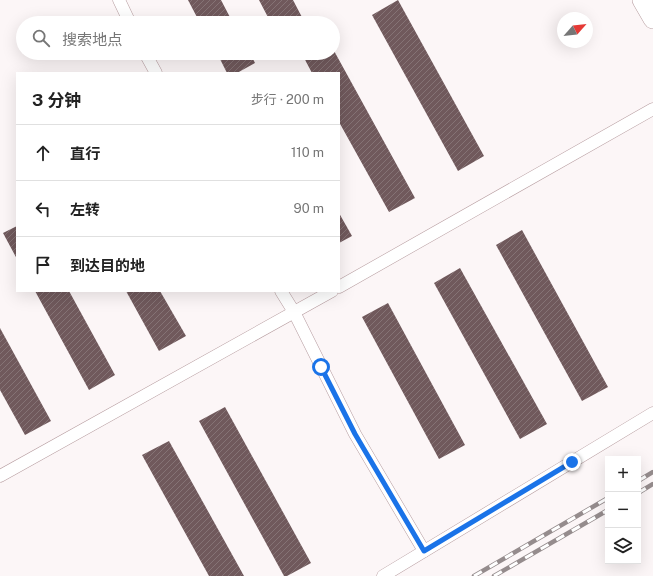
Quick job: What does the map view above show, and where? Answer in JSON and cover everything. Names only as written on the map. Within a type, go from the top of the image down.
[{"type":"main road","points":[[642,0],[653,19]]},
{"type":"street","points":[[119,0],[127,16]]},
{"type":"street","points":[[149,60],[155,72]]},
{"type":"street","points":[[340,286],[653,109]]},
{"type":"street","points":[[283,292],[355,434],[424,551]]},
{"type":"street","points":[[0,476],[330,292]]},
{"type":"street","points":[[383,576],[653,413]]},
{"type":"building","points":[[188,0],[221,0],[229,16],[196,16]]},
{"type":"building","points":[[259,0],[293,0],[301,16],[267,16]]},
{"type":"building","points":[[398,0],[484,156],[458,171],[372,15]]},
{"type":"building","points":[[220,60],[254,60],[255,63],[239,72],[226,72]]},
{"type":"building","points":[[305,60],[339,60],[415,198],[389,212],[340,124],[340,72],[311,72]]},
{"type":"building","points":[[340,215],[352,236],[340,242]]},
{"type":"building","points":[[16,226],[16,257],[3,233]]},
{"type":"building","points":[[522,230],[608,387],[582,401],[496,245]]},
{"type":"building","points":[[460,268],[547,424],[520,439],[434,283]]},
{"type":"building","points":[[36,292],[70,292],[115,375],[89,390]]},
{"type":"building","points":[[127,292],[161,292],[186,336],[159,351]]},
{"type":"building","points":[[388,303],[465,445],[439,459],[362,317]]},
{"type":"building","points":[[0,328],[51,421],[25,435],[0,390]]},
{"type":"building","points":[[225,407],[311,563],[287,576],[284,576],[199,421]]},
{"type":"building","points":[[169,441],[244,576],[209,576],[142,455]]},
{"type":"railway","points":[[641,479],[653,472]]},
{"type":"railway","points":[[640,492],[653,484]]},
{"type":"railway","points":[[474,576],[605,500]]},
{"type":"railway","points":[[494,576],[605,512]]},
{"type":"route","points":[[321,367],[355,434],[424,551],[572,462]]}]
